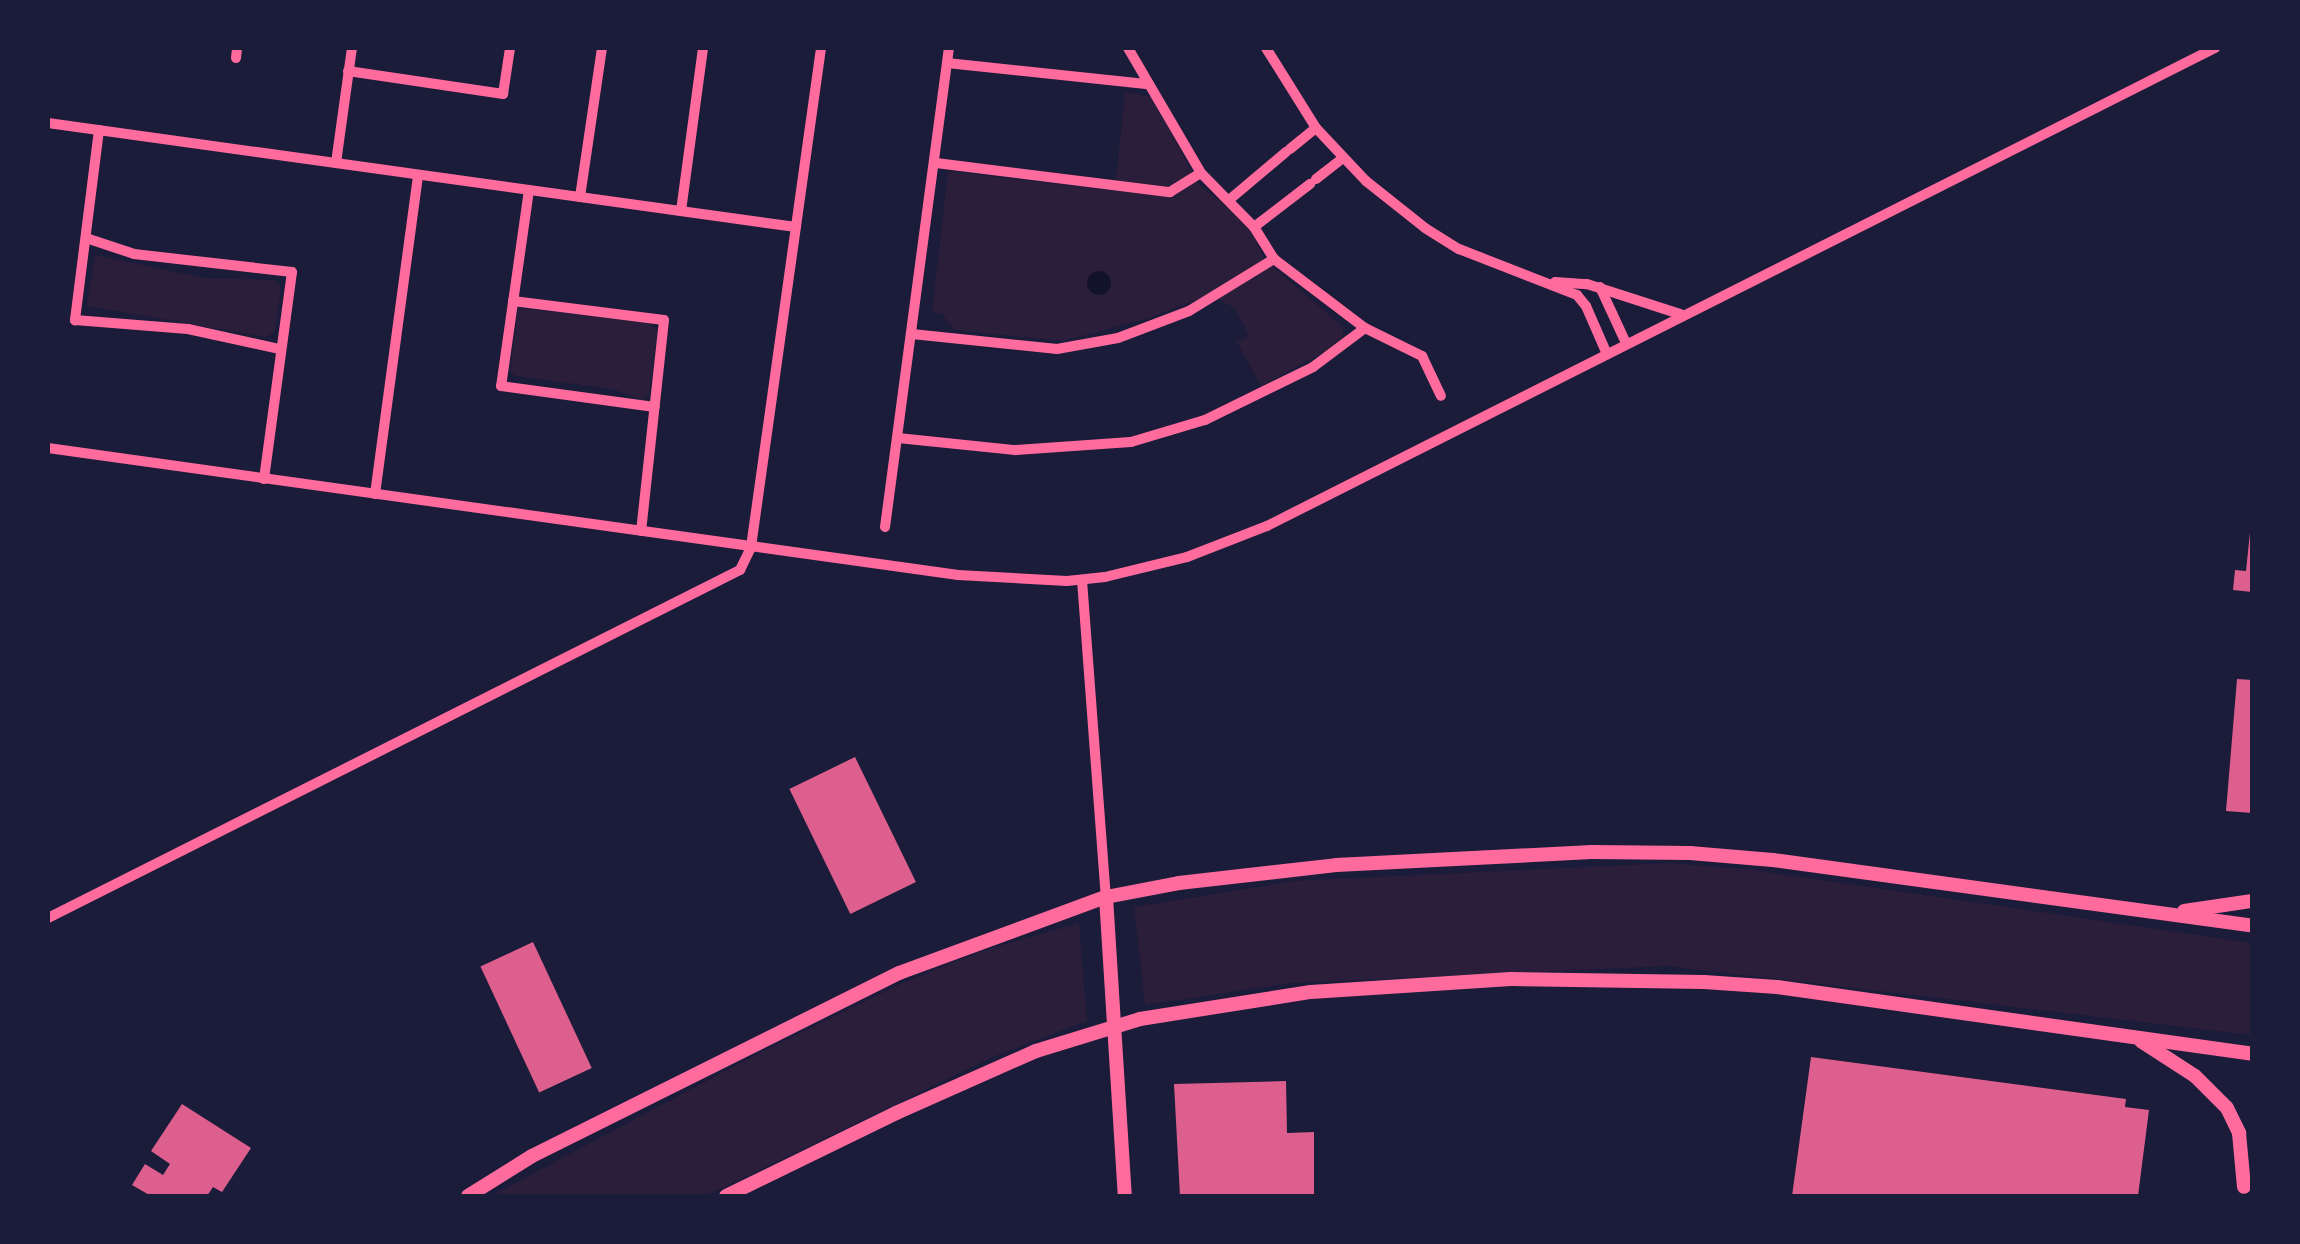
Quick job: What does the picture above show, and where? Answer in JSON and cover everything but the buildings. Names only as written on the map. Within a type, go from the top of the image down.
[{"type":"street","points":[[336,163],[352,48]]},
{"type":"street","points":[[348,71],[504,94],[510,48]]},
{"type":"street","points":[[580,197],[602,48]]},
{"type":"street","points":[[681,211],[703,48]]},
{"type":"street","points":[[48,918],[740,570],[751,547],[821,48]]},
{"type":"street","points":[[885,527],[949,48]]},
{"type":"street","points":[[1128,48],[1201,173],[1254,227],[1274,260],[1364,328],[1422,356],[1440,396]]},
{"type":"street","points":[[1266,48],[1316,128],[1384,197],[1441,239],[1499,267],[1549,282],[1582,299],[1606,352]]},
{"type":"street","points":[[48,448],[958,575],[1082,580],[1162,564],[1238,539],[2215,48]]},
{"type":"street","points":[[947,63],[1146,84]]},
{"type":"street","points":[[48,123],[796,226]]},
{"type":"street","points":[[1229,200],[1316,128]]},
{"type":"street","points":[[99,130],[75,320],[188,330],[280,349]]},
{"type":"street","points":[[1254,227],[1343,158]]},
{"type":"street","points":[[936,163],[1170,192],[1201,173]]},
{"type":"street","points":[[375,494],[418,174]]},
{"type":"street","points":[[529,190],[501,386],[655,408]]},
{"type":"street","points":[[86,238],[134,254],[292,272],[264,478]]},
{"type":"street","points":[[912,334],[1057,348],[1118,338],[1188,311],[1274,260]]},
{"type":"street","points":[[1549,282],[1600,287],[1680,314]]},
{"type":"street","points":[[1600,287],[1626,343]]},
{"type":"street","points":[[513,302],[664,320],[641,531]]},
{"type":"street","points":[[898,438],[1014,450],[1131,442],[1205,420],[1313,367],[1364,328]]},
{"type":"street","points":[[1082,580],[1125,1196]]},
{"type":"street","points":[[468,1196],[532,1156],[899,972],[1106,897],[1305,867],[1660,852],[1773,860],[2252,926]]},
{"type":"street","points":[[2160,914],[2252,901]]},
{"type":"street","points":[[726,1196],[979,1074],[1115,1026],[1214,1004],[1311,992],[1492,980],[1607,979],[1777,987],[2252,1054]]},
{"type":"street","points":[[2136,1038],[2195,1076],[2227,1108],[2239,1134],[2242,1192]]},
{"type":"street","points":[[2242,1192],[2252,1158]]},
{"type":"shaded area","points":[[1125,92],[1153,97],[1198,184],[1248,223],[1265,260],[1343,327],[1343,342],[1261,386],[1237,342],[1249,336],[1235,308],[1210,295],[1149,318],[1063,341],[954,330],[943,315],[932,312],[948,171],[1115,191]]},
{"type":"shaded area","points":[[95,255],[204,278],[274,280],[281,287],[275,332],[266,337],[87,306]]},
{"type":"shaded area","points":[[1099,271],[1111,283],[1099,295],[1087,283]]},
{"type":"shaded area","points":[[518,308],[650,323],[658,331],[649,394],[643,400],[613,389],[516,376],[510,371]]},
{"type":"shaded area","points":[[1670,863],[1753,870],[2252,943],[2252,1035],[1667,966],[1291,983],[1145,1005],[1134,907],[1295,881]]},
{"type":"shaded area","points":[[1079,923],[1087,1021],[995,1056],[706,1196],[491,1196],[757,1054],[909,980],[982,951]]}]
